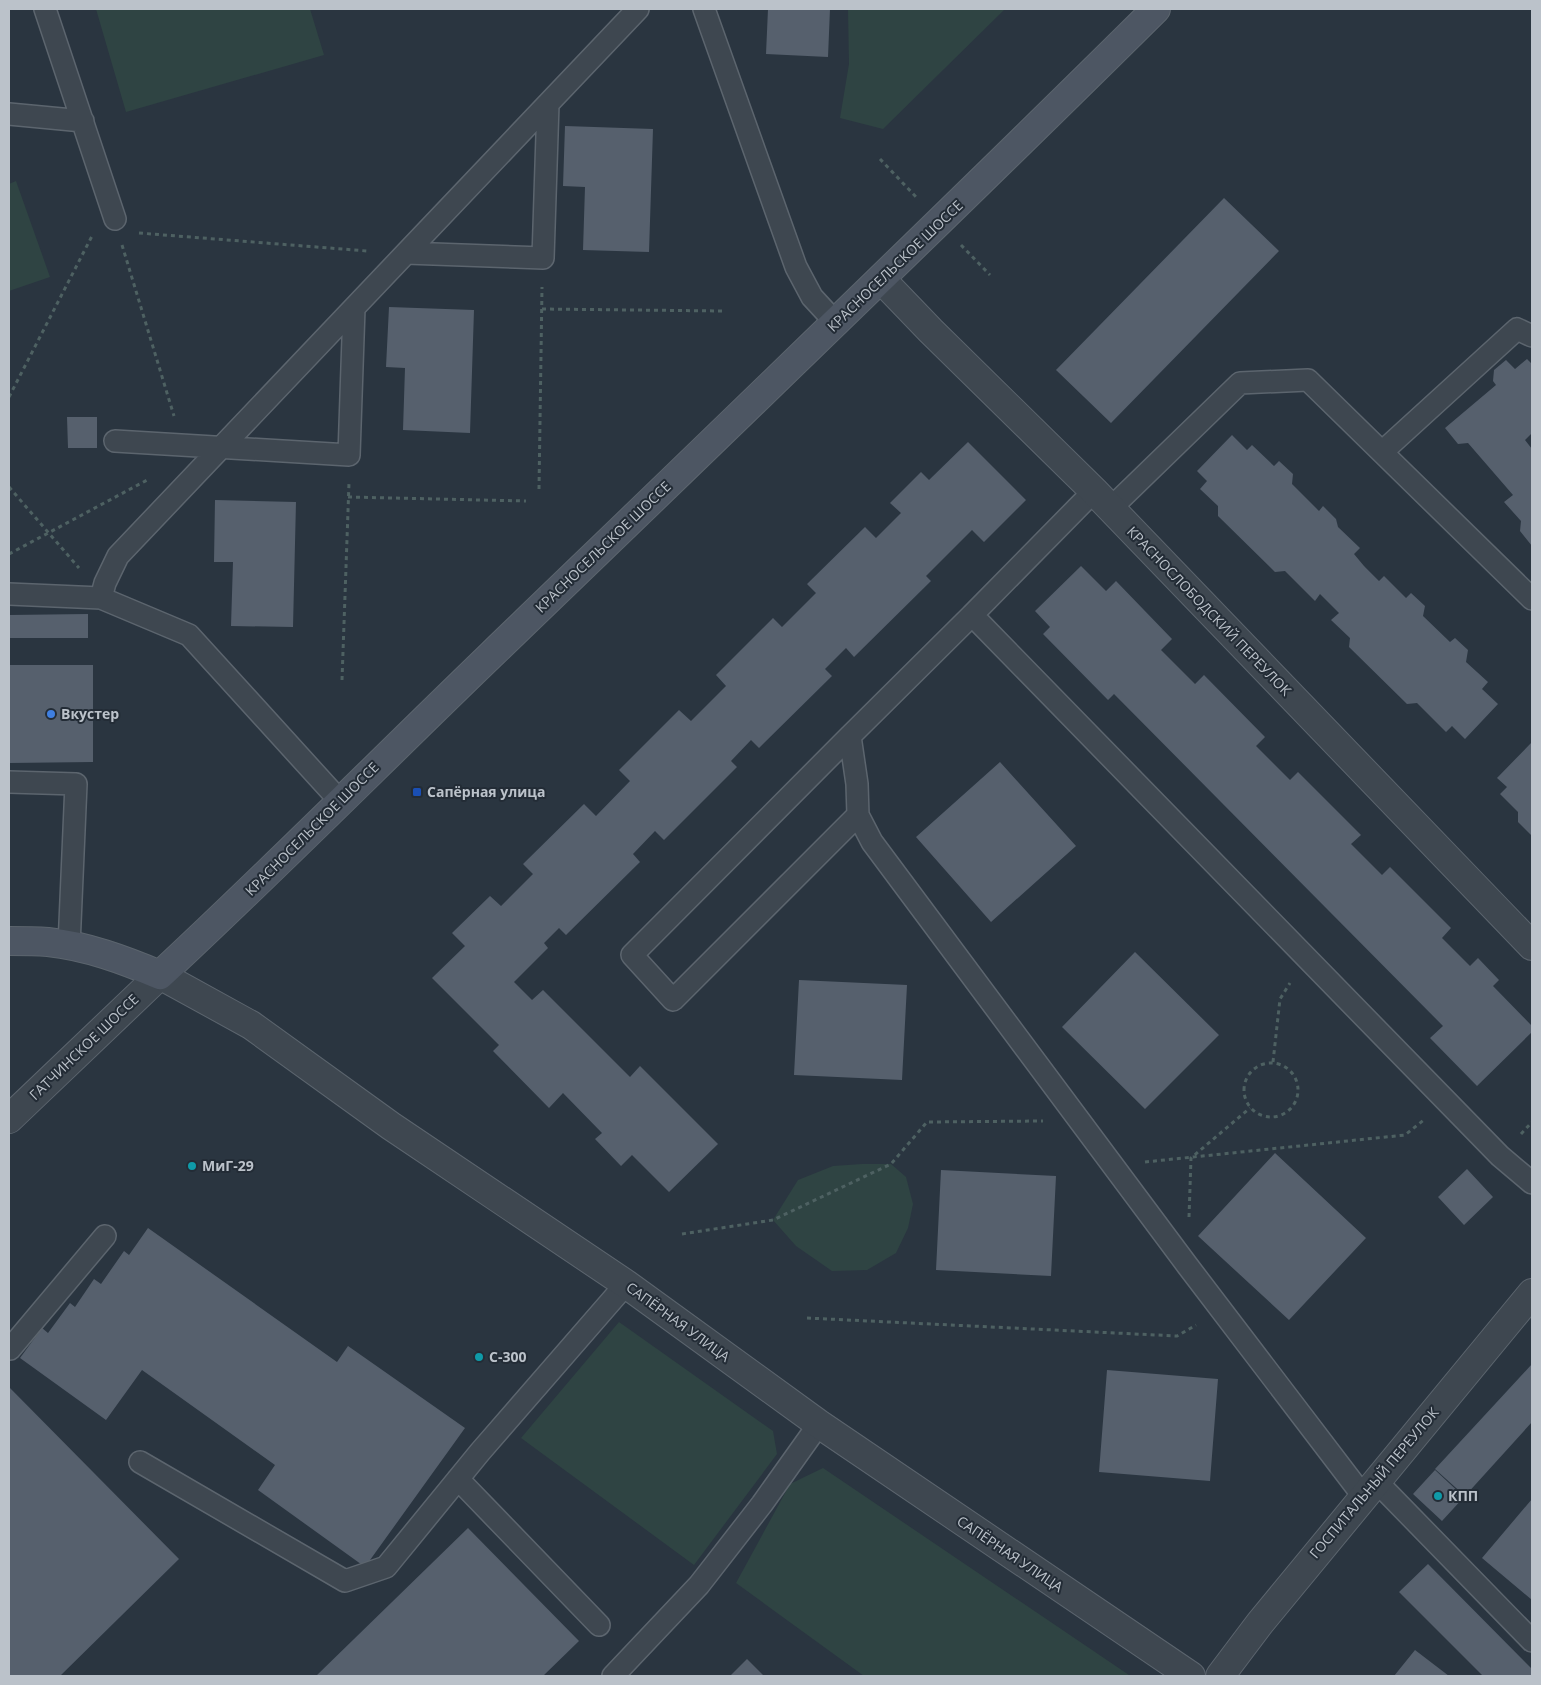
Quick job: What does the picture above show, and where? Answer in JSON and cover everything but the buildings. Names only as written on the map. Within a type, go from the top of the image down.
[{"type":"main road","name":"КРАСНОСЕЛЬСКОЕ ШОССЕ","points":[[160,975],[232,908],[340,801],[836,323],[1156,9]]},
{"type":"main road","points":[[9,941],[47,942],[70,946],[117,957],[160,975]]},
{"type":"street","name":"КРАСНОСЛОБОДСКИЙ ПЕРЕУЛОК","points":[[881,279],[1102,500],[1532,946]]},
{"type":"street","name":"ГАТЧИНСКОЕ ШОССЕ","points":[[9,1119],[160,975]]},
{"type":"street","name":"САПЁРНАЯ УЛИЦА","points":[[160,975],[251,1025],[391,1126],[626,1284],[819,1424],[1191,1676]]},
{"type":"street","name":"ГОСПИТАЛЬНЫЙ ПЕРЕУЛОК","points":[[1220,1676],[1260,1623],[1369,1489],[1532,1293]]},
{"type":"lane","points":[[45,9],[115,219]]},
{"type":"lane","points":[[102,598],[105,583],[118,556],[638,9]]},
{"type":"lane","points":[[704,9],[796,267],[812,297],[836,323]]},
{"type":"lane","points":[[406,253],[543,258],[548,104]]},
{"type":"lane","points":[[9,114],[82,121]]},
{"type":"lane","points":[[115,441],[349,455],[354,308]]},
{"type":"lane","points":[[1382,452],[1517,330],[1532,336]]},
{"type":"lane","points":[[858,815],[673,1000],[632,955],[972,615],[1102,500],[1240,383],[1308,380],[1532,599]]},
{"type":"lane","points":[[9,594],[102,598],[189,635],[340,801]]},
{"type":"lane","points":[[972,615],[1500,1156],[1532,1183]]},
{"type":"lane","points":[[850,736],[857,784],[858,815],[872,842],[1187,1264],[1369,1489],[1532,1641]]},
{"type":"lane","points":[[9,782],[76,784],[70,946]]},
{"type":"lane","points":[[9,1348],[105,1236]]},
{"type":"lane","points":[[140,1462],[345,1581],[386,1567],[458,1479],[626,1284]]},
{"type":"lane","points":[[613,1676],[699,1585],[762,1504],[819,1424]]},
{"type":"lane","points":[[458,1479],[599,1625]]},
{"type":"path","points":[[880,159],[919,200]]},
{"type":"path","points":[[138,233],[369,251]]},
{"type":"path","points":[[9,397],[93,235]]},
{"type":"path","points":[[121,241],[175,422]]},
{"type":"path","points":[[960,243],[990,275]]},
{"type":"path","points":[[539,489],[543,258]]},
{"type":"path","points":[[542,309],[724,310]]},
{"type":"path","points":[[342,680],[349,455]]},
{"type":"path","points":[[9,554],[149,479]]},
{"type":"path","points":[[9,487],[80,569]]},
{"type":"path","points":[[348,497],[526,501]]},
{"type":"path","points":[[1273,1062],[1280,999]]},
{"type":"path","points":[[1273,1062],[1283,1064],[1295,1075],[1299,1087],[1298,1098],[1291,1109],[1278,1117],[1261,1116],[1250,1108],[1246,1100],[1244,1082],[1250,1071],[1262,1064],[1273,1062]]},
{"type":"path","points":[[1187,1264],[1191,1158],[1250,1108]]},
{"type":"path","points":[[682,1234],[773,1220],[782,1216],[891,1164],[926,1122],[1080,1121]]},
{"type":"path","points":[[1520,1135],[1532,1122]]},
{"type":"path","points":[[1144,1162],[1405,1135]]},
{"type":"path","points":[[807,1318],[1177,1336]]},
{"type":"green space","points":[[96,9],[310,9],[324,55],[126,112]]},
{"type":"green space","points":[[848,9],[1005,9],[883,129],[840,118],[849,64]]},
{"type":"green space","points":[[16,181],[50,277],[9,291],[9,184]]},
{"type":"green space","points":[[891,1164],[906,1177],[913,1204],[908,1228],[896,1253],[867,1270],[832,1271],[796,1246],[773,1220],[798,1180],[833,1166]]},
{"type":"green space","points":[[619,1322],[773,1431],[777,1454],[694,1565],[521,1438]]},
{"type":"green space","points":[[823,1468],[1130,1676],[864,1676],[736,1583],[790,1484]]},
{"type":"place","name":"Вкустер","points":[[51,714]]},
{"type":"place","name":"Сапёрная улица","points":[[417,792]]},
{"type":"place","name":"МиГ-29","points":[[192,1166]]},
{"type":"place","name":"С-300","points":[[479,1357]]},
{"type":"place","name":"КПП","points":[[1438,1496]]}]
